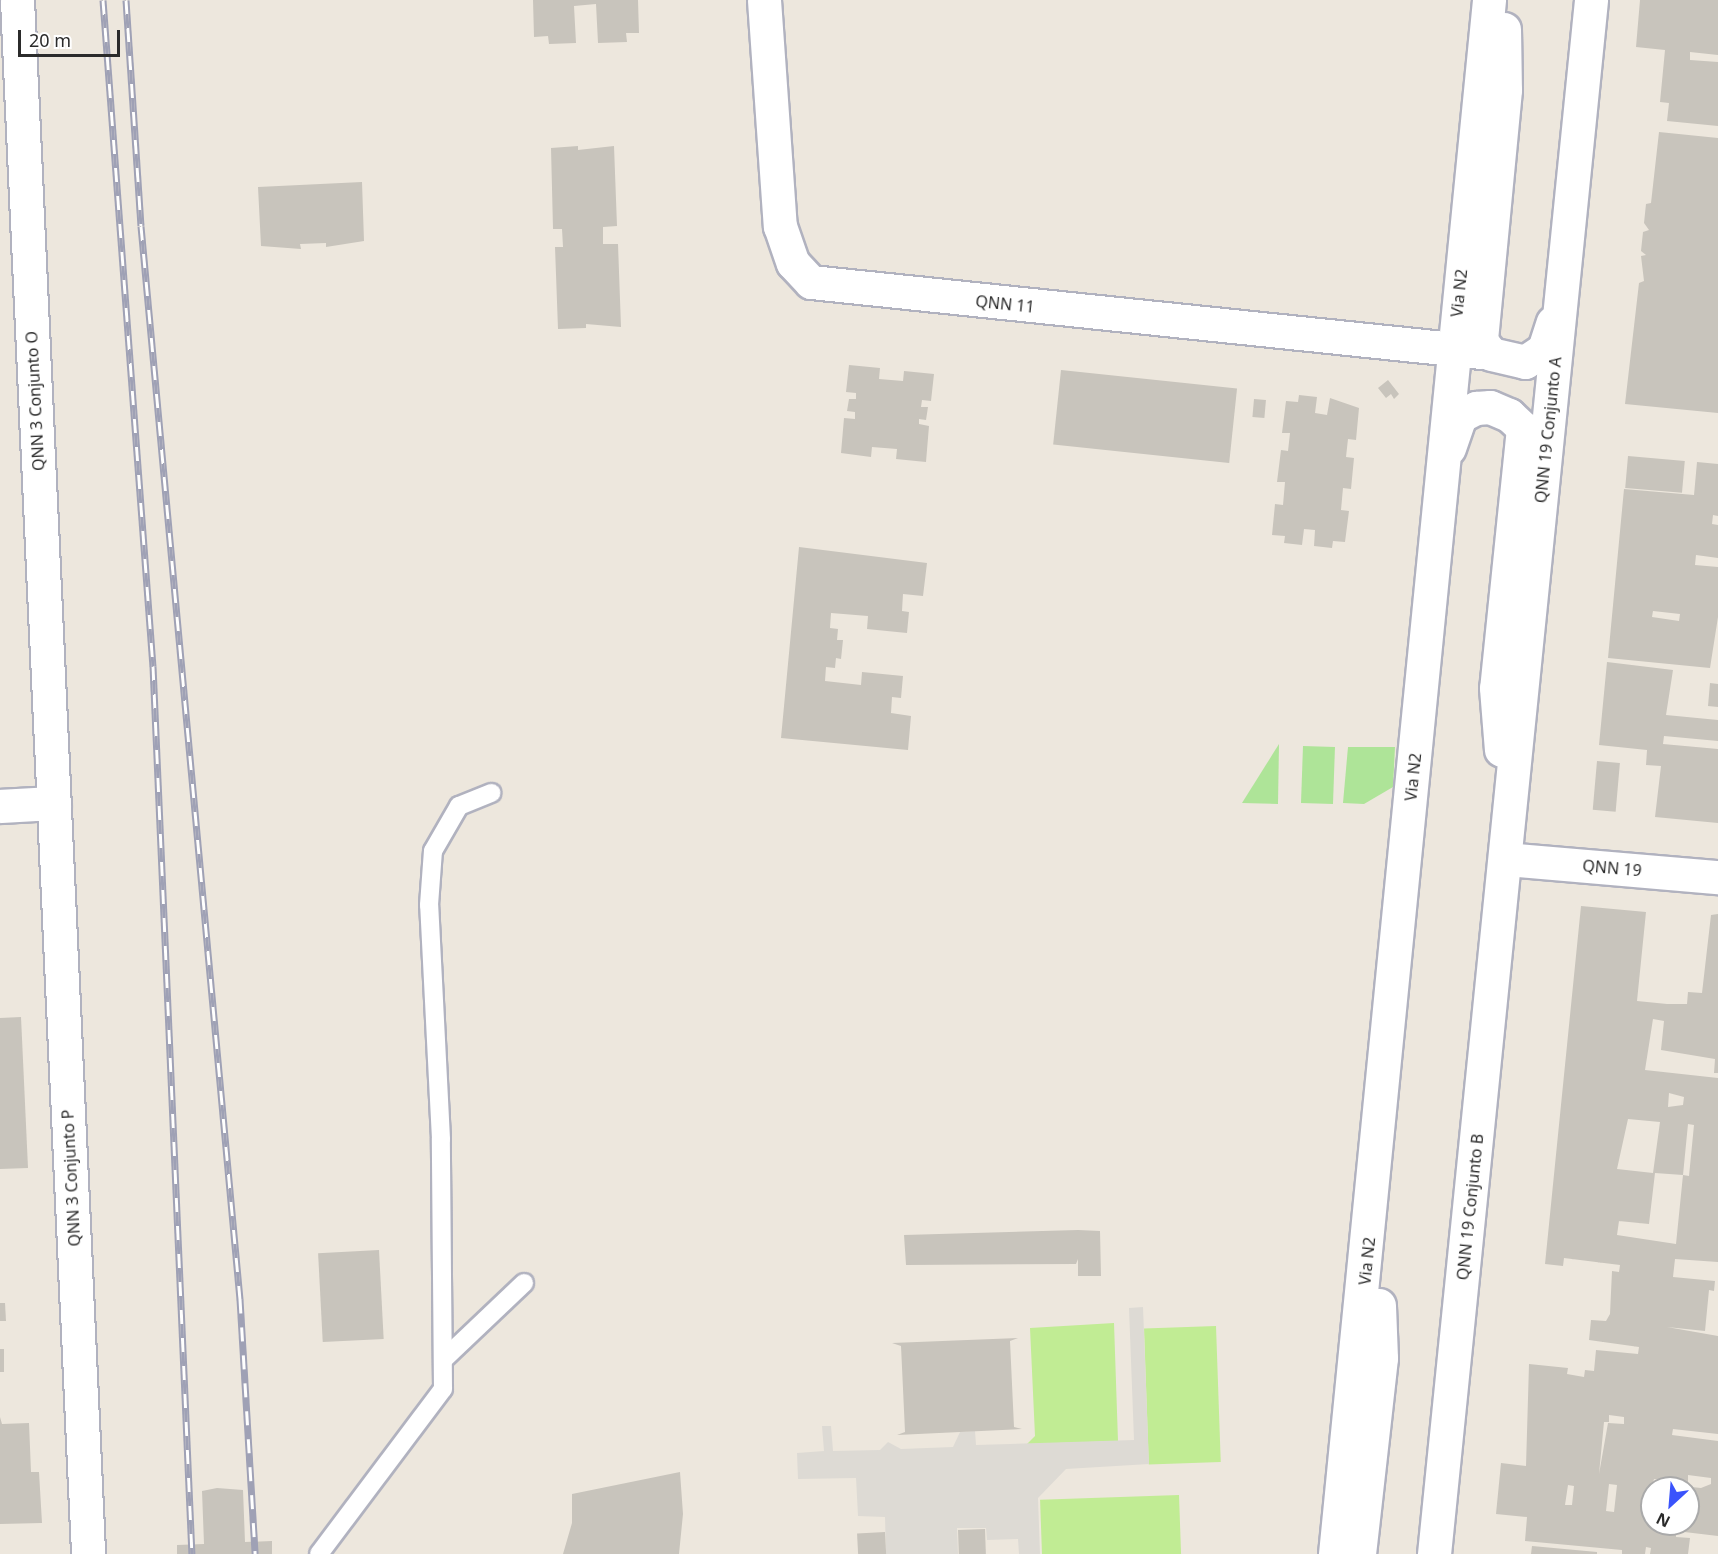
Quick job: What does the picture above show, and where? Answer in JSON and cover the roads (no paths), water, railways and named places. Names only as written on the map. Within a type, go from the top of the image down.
[{"type":"main road","name":"QNN 3 Conjunto O","points":[[16,0],[54,802]]},
{"type":"main road","name":"QNN 11","points":[[764,0],[780,225],[794,263],[810,282],[1453,348],[1491,354],[1507,360],[1535,357],[1544,349],[1561,301]]},
{"type":"main road","name":"Via N2","points":[[1335,1554],[1374,1189],[1453,348],[1489,0]]},
{"type":"main road","points":[[1491,354],[1481,341],[1505,90],[1504,0]]},
{"type":"main road","name":"QNN 19 Conjunto A","points":[[1507,849],[1591,0]]},
{"type":"main road","points":[[1442,470],[1460,416],[1490,407],[1523,428],[1496,688],[1507,849]]},
{"type":"main road","points":[[0,806],[54,802]]},
{"type":"main road","name":"QNN 3 Conjunto P","points":[[54,802],[88,1554]]},
{"type":"main road","name":"QNN 19","points":[[1507,849],[1718,877]]},
{"type":"main road","name":"QNN 19 Conjunto B","points":[[1434,1554],[1507,849]]},
{"type":"main road","points":[[1359,1554],[1381,1358],[1374,1189]]},
{"type":"lane","points":[[319,1554],[443,1389],[445,1358],[441,1139],[429,905],[433,850],[459,806],[492,793]]},
{"type":"lane","points":[[445,1358],[524,1283]]},
{"type":"railway","points":[[103,0],[153,666],[192,1554]]},
{"type":"railway","points":[[126,0],[141,226],[240,1299],[255,1554]]}]
